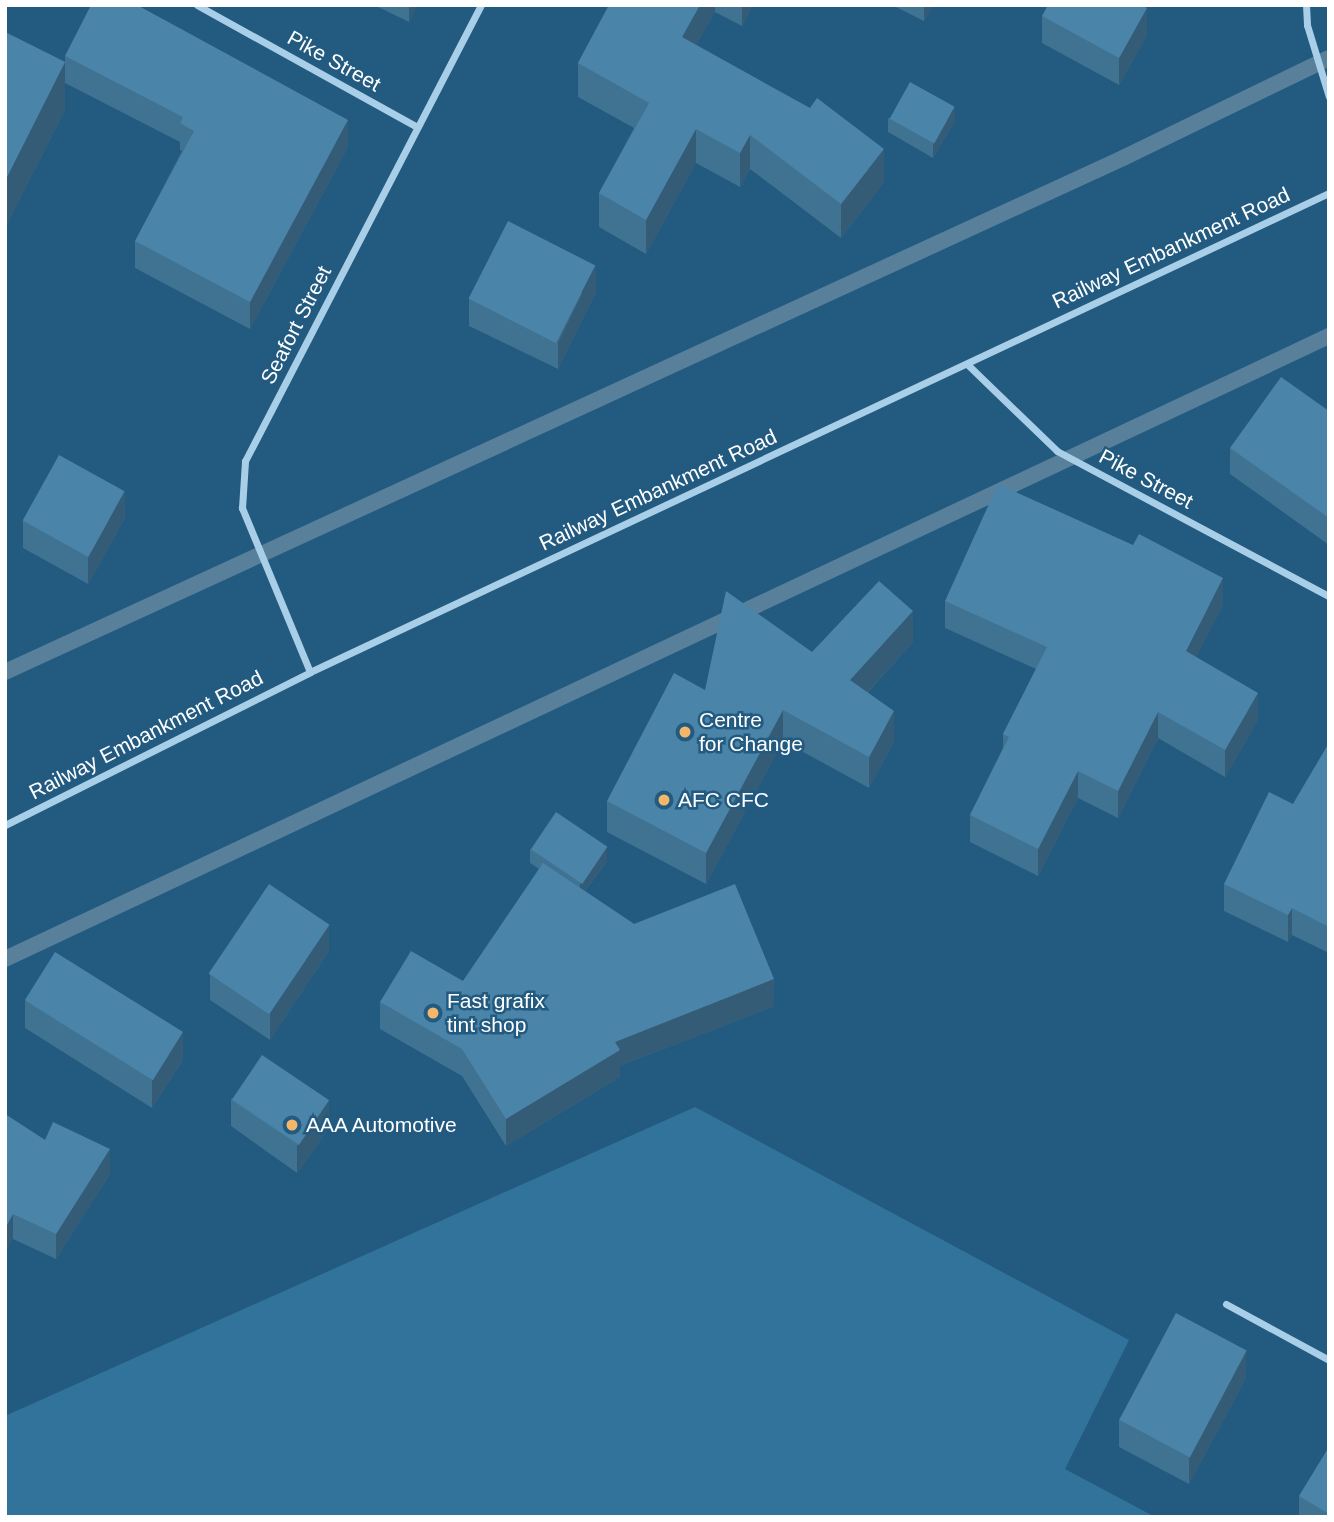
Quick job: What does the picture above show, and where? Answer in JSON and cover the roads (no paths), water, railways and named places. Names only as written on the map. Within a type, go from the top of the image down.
[{"type":"street","name":"Pike Street","points":[[197,5],[418,127]]},
{"type":"street","name":"Seafort Street","points":[[310,672],[242,508],[243,474],[249,450],[481,5]]},
{"type":"street","points":[[1306,5],[1307,25],[1329,97]]},
{"type":"street","name":"Railway Embankment Road","points":[[5,825],[310,672],[1329,193]]},
{"type":"street","name":"Pike Street","points":[[967,364],[1058,451],[1329,596]]},
{"type":"street","points":[[1226,1304],[1329,1360]]},
{"type":"waterway","points":[[5,672],[1123,158],[1329,58]]},
{"type":"waterway","points":[[5,959],[1329,336]]},
{"type":"place","name":"Centre for Change","points":[[685,732]]},
{"type":"place","name":"AFC CFC","points":[[664,800]]},
{"type":"place","name":"Fast grafix tint shop","points":[[433,1013]]},
{"type":"place","name":"AAA Automotive","points":[[292,1125]]}]
